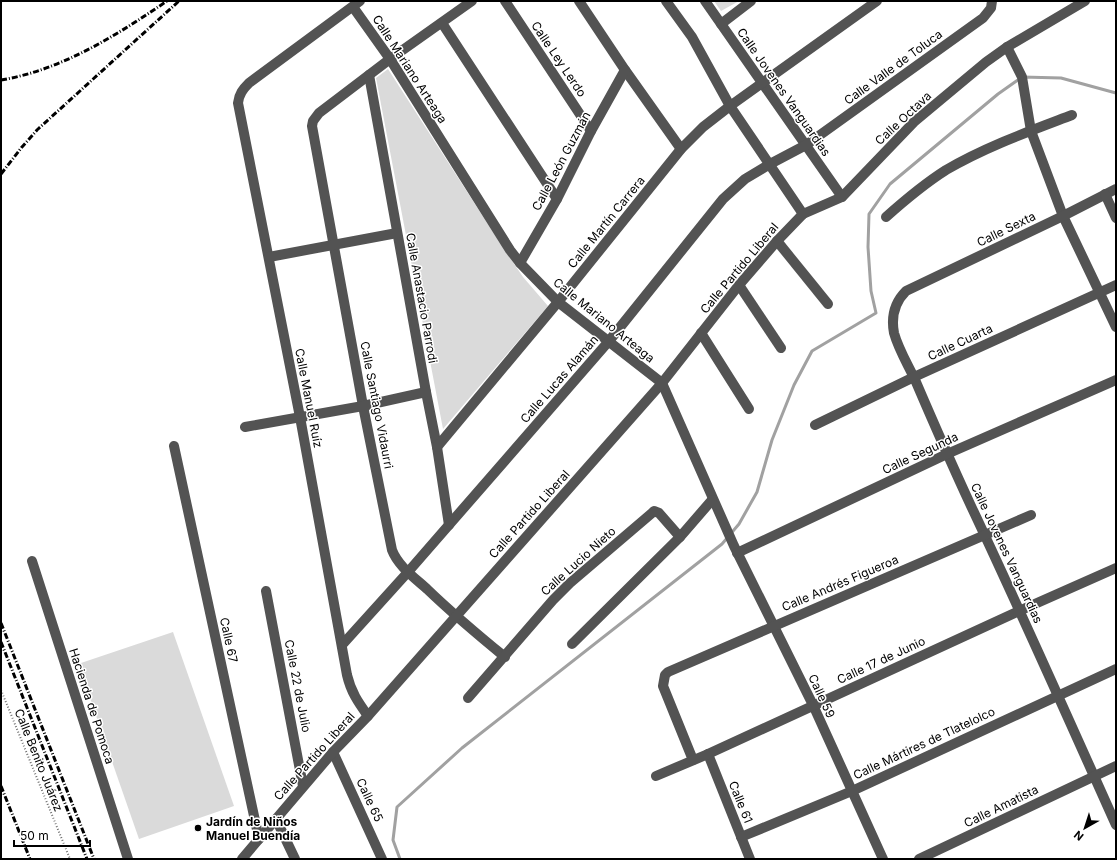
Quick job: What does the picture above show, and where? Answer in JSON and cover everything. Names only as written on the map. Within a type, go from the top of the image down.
[{"type":"street","points":[[369,75],[472,1]]},
{"type":"street","name":"Calle Ley Lerdo","points":[[505,1],[591,131]]},
{"type":"street","points":[[579,1],[625,70],[681,149]]},
{"type":"street","points":[[666,1],[692,37],[730,106],[803,214]]},
{"type":"street","name":"Calle Jovenes Vanguardias","points":[[705,1],[842,197]]},
{"type":"street","points":[[721,24],[751,1]]},
{"type":"street","name":"Calle Martín Carrera","points":[[437,447],[558,302],[681,149],[704,127],[730,106],[876,1]]},
{"type":"street","name":"Calle Octava","points":[[842,197],[914,122],[986,62],[1007,47],[1085,1]]},
{"type":"street","name":"Calle Mariano Arteaga","points":[[357,4],[390,60],[510,250],[558,302],[662,383],[712,500],[736,550]]},
{"type":"street","name":"Calle Manuel Ruíz","points":[[357,4],[249,83],[239,96],[238,103],[300,417],[350,688],[357,702],[368,716]]},
{"type":"street","name":"Calle Valle de Toluca","points":[[806,145],[984,18],[991,4]]},
{"type":"street","points":[[442,23],[557,199]]},
{"type":"street","points":[[1007,47],[1022,77],[1031,131],[1063,216],[1116,327]]},
{"type":"street","name":"Calle León Guzmán","points":[[520,262],[557,199],[591,131],[625,70]]},
{"type":"street","name":"Calle Santiago Vidaurri","points":[[369,75],[319,113],[313,121],[312,126],[389,540],[394,556],[408,572],[456,616],[505,657]]},
{"type":"street","name":"Calle Anastacio Parrodi","points":[[369,75],[437,447],[449,525]]},
{"type":"street","points":[[886,217],[915,192],[947,170],[990,148],[1072,115]]},
{"type":"street","name":"Calle Lucas Alamán","points":[[342,646],[609,341],[723,199],[745,179],[806,145]]},
{"type":"street","name":"Calle Sexta","points":[[906,291],[1116,189]]},
{"type":"street","points":[[1105,194],[1116,218]]},
{"type":"street","name":"Calle Partido Liberal","points":[[242,859],[333,752],[368,716],[662,383],[739,285],[777,241],[803,214],[842,197]]},
{"type":"street","points":[[269,258],[397,233]]},
{"type":"street","points":[[777,241],[828,304]]},
{"type":"street","points":[[739,285],[781,348]]},
{"type":"street","name":"Calle Cuarta","points":[[815,425],[914,377],[1116,285]]},
{"type":"street","name":"Calle Jovenes Vanguardias","points":[[906,291],[899,298],[894,311],[894,330],[898,346],[914,377],[947,454],[1116,825]]},
{"type":"street","points":[[701,333],[749,409]]},
{"type":"street","name":"Calle Segunda","points":[[736,550],[947,454],[1116,380]]},
{"type":"street","points":[[245,427],[363,406],[426,392]]},
{"type":"street","name":"Calle 67","points":[[174,446],[259,839]]},
{"type":"street","points":[[572,644],[680,537],[712,500]]},
{"type":"street","name":"Calle Lucio Nieto","points":[[468,698],[553,600],[570,583],[652,512],[657,511],[680,537]]},
{"type":"street","name":"Calle Andrés Figueroa","points":[[693,760],[663,686],[663,680],[668,672],[1031,515]]},
{"type":"street","name":"Calle 59","points":[[736,550],[813,705],[883,859]]},
{"type":"street","name":"Hacienda de Pomoca","points":[[32,562],[128,859]]},
{"type":"street","name":"Calle 17 de Junio","points":[[656,776],[708,754],[1116,568]]},
{"type":"street","name":"Calle 22 de Julio","points":[[266,591],[303,786]]},
{"type":"street","name":"Calle Mártires de Tlatelolco","points":[[741,837],[852,791],[1116,669]]},
{"type":"street","name":"Calle 65","points":[[333,752],[382,859]]},
{"type":"street","name":"Calle 61","points":[[708,754],[750,859]]},
{"type":"street","name":"Calle Amatista","points":[[919,859],[1116,766]]},
{"type":"street","points":[[276,819],[295,859]]},
{"type":"path","name":"Calle Benito Juárez","points":[[1,690],[70,859]]},
{"type":"shaded area","points":[[714,1],[739,1],[721,11]]},
{"type":"shaded area","points":[[388,69],[502,246],[523,277],[548,306],[443,429],[376,78]]},
{"type":"shaded area","points":[[173,632],[234,806],[139,839],[78,664]]},
{"type":"waterway","points":[[400,859],[393,840],[397,807],[462,748],[722,544],[739,524],[757,492],[772,440],[794,385],[812,351],[876,313],[871,291],[868,247],[869,214],[890,184],[998,94],[1022,77],[1061,78],[1116,93]]},
{"type":"railway","points":[[1,80],[24,75],[67,60],[109,38],[167,1]]},
{"type":"railway","points":[[1,174],[37,130],[179,1]]},
{"type":"railway","points":[[1,623],[94,859]]},
{"type":"railway","points":[[1,642],[87,859]]},
{"type":"railway","points":[[1,786],[30,859]]},
{"type":"place","name":"Jardín de Niños Manuel Buendía","points":[[198,828]]}]
